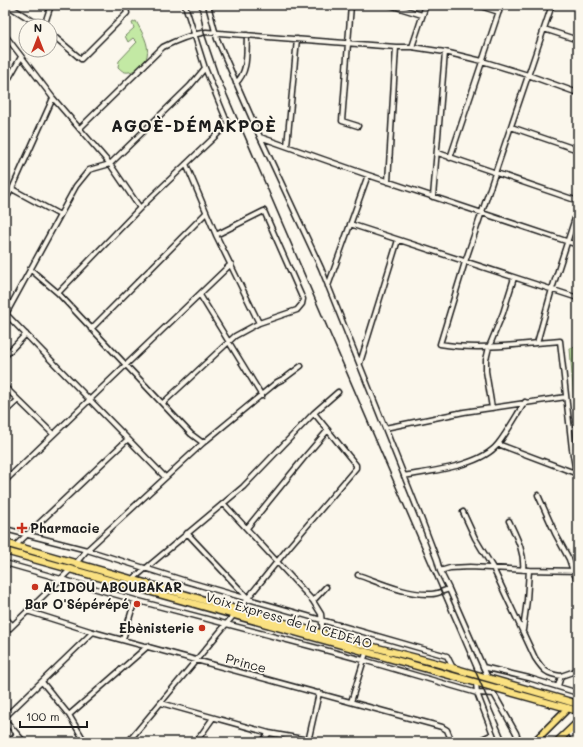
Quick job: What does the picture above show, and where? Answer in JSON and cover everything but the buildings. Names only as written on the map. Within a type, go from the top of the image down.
[{"type":"main road","points":[[5,543],[323,634],[578,704]]},
{"type":"main road","name":"Voix Express de la CEDEAO","points":[[5,551],[233,616],[568,708]]},
{"type":"main road","points":[[534,742],[568,708],[578,708]]},
{"type":"main road","points":[[568,708],[578,711]]},
{"type":"main road","points":[[557,742],[578,722]]},
{"type":"street","points":[[7,5],[28,18]]},
{"type":"street","points":[[47,18],[51,5]]},
{"type":"street","points":[[58,40],[81,59],[127,13],[125,5]]},
{"type":"street","points":[[58,293],[140,208],[228,124],[205,68],[185,5]]},
{"type":"street","points":[[208,5],[214,33],[328,286],[360,363],[440,571],[488,679]]},
{"type":"street","points":[[351,5],[342,121],[358,126]]},
{"type":"street","points":[[390,5],[422,15]]},
{"type":"street","points":[[412,47],[426,5]]},
{"type":"street","points":[[477,5],[499,12]]},
{"type":"street","points":[[450,158],[501,5]]},
{"type":"street","points":[[552,5],[465,262],[440,344],[489,347],[560,341],[575,473],[578,485]]},
{"type":"street","points":[[544,29],[578,40]]},
{"type":"street","points":[[80,128],[126,85],[158,52],[177,40],[194,34],[206,32],[348,44],[412,47],[445,52],[482,61],[528,75],[578,93]]},
{"type":"street","points":[[5,35],[18,53]]},
{"type":"street","points":[[236,83],[246,69],[247,35]]},
{"type":"street","points":[[287,146],[297,39]]},
{"type":"street","points":[[388,182],[396,47]]},
{"type":"street","points":[[433,197],[438,153],[445,52]]},
{"type":"street","points":[[5,85],[20,58]]},
{"type":"street","points":[[22,58],[53,98],[110,164],[140,208]]},
{"type":"street","points":[[165,477],[5,314],[76,186],[89,170],[110,164],[190,86],[205,68]]},
{"type":"street","points":[[5,200],[12,188],[53,98]]},
{"type":"street","points":[[511,127],[578,150]]},
{"type":"street","points":[[260,137],[482,214],[578,245]]},
{"type":"street","points":[[438,153],[578,201]]},
{"type":"street","points":[[186,164],[216,235],[260,323]]},
{"type":"street","points":[[328,286],[368,175]]},
{"type":"street","points":[[12,188],[60,216]]},
{"type":"street","points":[[537,343],[552,289],[578,209]]},
{"type":"street","points":[[163,403],[228,341],[260,323],[297,310],[302,304],[303,299],[264,211],[216,235]]},
{"type":"street","points":[[91,329],[206,213]]},
{"type":"street","points":[[350,224],[578,298]]},
{"type":"street","points":[[360,363],[398,240]]},
{"type":"street","points":[[5,481],[52,434],[231,264]]},
{"type":"street","points":[[30,269],[58,293],[192,434],[203,443]]},
{"type":"street","points":[[492,408],[486,371],[486,360],[489,347],[503,313],[514,278]]},
{"type":"street","points":[[200,295],[262,396]]},
{"type":"street","points":[[5,356],[26,334]]},
{"type":"street","points":[[76,563],[87,550],[203,443],[262,396],[277,382],[301,366]]},
{"type":"street","points":[[5,387],[52,434]]},
{"type":"street","points":[[133,580],[187,533],[224,504],[256,475],[314,413],[338,392]]},
{"type":"street","points":[[385,428],[464,412],[566,397]]},
{"type":"street","points":[[5,412],[18,400]]},
{"type":"street","points":[[404,476],[476,460],[485,456],[498,444],[525,402]]},
{"type":"street","points":[[239,609],[356,468],[356,465],[314,413]]},
{"type":"street","points":[[247,528],[328,430]]},
{"type":"street","points":[[15,546],[128,439]]},
{"type":"street","points":[[498,444],[575,473]]},
{"type":"street","points":[[538,495],[554,533],[569,559],[572,571],[578,582]]},
{"type":"street","points":[[224,504],[313,601],[318,608],[323,634]]},
{"type":"street","points":[[463,512],[475,538],[493,568],[535,658],[543,669],[548,673],[561,676],[578,670]]},
{"type":"street","points":[[509,521],[522,555],[524,563],[523,570]]},
{"type":"street","points":[[5,529],[87,550],[447,656],[454,669]]},
{"type":"street","points":[[187,533],[248,598]]},
{"type":"street","points":[[5,563],[61,580],[363,660],[477,693],[494,694],[516,733],[519,742]]},
{"type":"street","points":[[440,571],[450,568],[578,571]]},
{"type":"street","points":[[5,633],[71,569]]},
{"type":"street","points":[[523,630],[529,570]]},
{"type":"street","points":[[358,575],[387,585],[415,592],[432,594],[449,589]]},
{"type":"street","points":[[313,601],[326,587]]},
{"type":"street","points":[[123,639],[135,600]]},
{"type":"street","name":"Prince","points":[[27,611],[93,632],[197,659],[442,727],[447,730],[452,742]]},
{"type":"street","points":[[128,742],[233,616]]},
{"type":"street","points":[[5,618],[12,625]]},
{"type":"street","points":[[24,742],[5,718],[93,632]]},
{"type":"street","points":[[69,714],[148,646]]},
{"type":"street","points":[[351,702],[366,653]]},
{"type":"street","points":[[483,667],[529,678],[578,693]]},
{"type":"street","points":[[558,686],[561,676]]},
{"type":"street","points":[[42,682],[69,714],[85,742]]},
{"type":"street","points":[[476,683],[477,693],[496,742]]},
{"type":"street","points":[[308,741],[319,693]]},
{"type":"street","points":[[161,703],[269,733],[319,742]]},
{"type":"street","points":[[196,742],[214,718]]},
{"type":"street","points":[[570,731],[575,742]]},
{"type":"street","points":[[262,742],[269,733]]},
{"type":"street","points":[[10,742],[17,734]]},
{"type":"street","points":[[476,742],[493,734]]},
{"type":"green space","points":[[136,21],[146,42],[148,51],[145,61],[137,69],[131,72],[126,72],[118,67],[119,61],[137,42],[133,38],[128,42],[125,36],[134,28],[132,23]]},
{"type":"green space","points":[[578,347],[578,456],[570,348]]},
{"type":"railway","points":[[199,5],[204,33],[218,74],[506,742]]},
{"type":"place","name":"Pharmacie","points":[[22,528]]},
{"type":"place","name":"ALIDOU ABOUBAKAR","points":[[35,587]]},
{"type":"place","name":"Bar O'Sépérépé","points":[[137,604]]},
{"type":"place","name":"Ebènisterie","points":[[202,628]]},
{"type":"district","name":"AGOÈ-DÉMAKPOÈ","points":[[194,126]]}]
